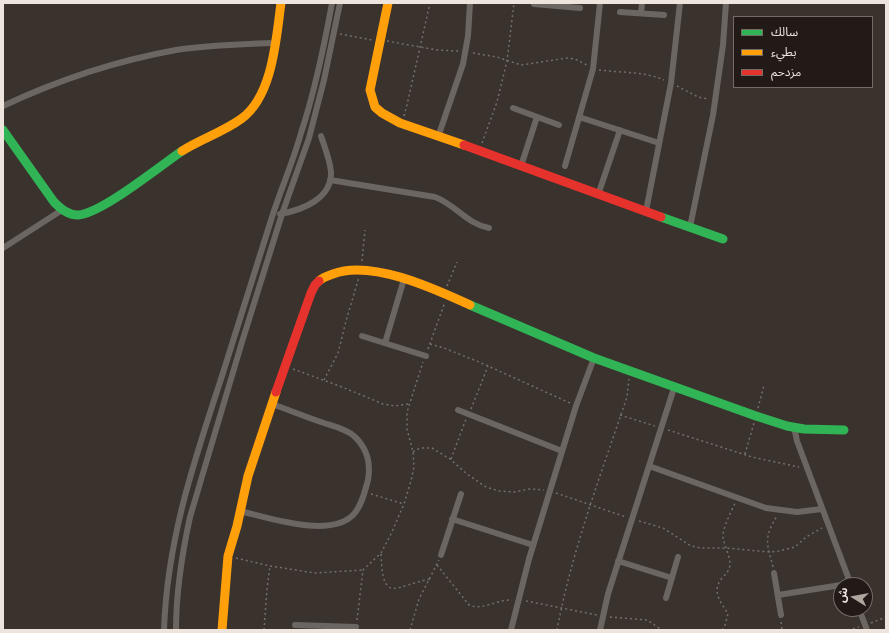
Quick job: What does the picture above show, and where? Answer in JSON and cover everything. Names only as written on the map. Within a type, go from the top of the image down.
[{"type":"street","points":[[3,130],[54,202],[62,210],[73,215],[84,215],[95,210],[187,149],[240,120],[248,114],[254,107],[263,90],[275,43],[281,3]]},
{"type":"street","points":[[164,630],[171,559],[185,493],[207,419],[273,215],[301,135],[309,107],[332,3]]},
{"type":"street","points":[[176,630],[179,583],[185,537],[190,517],[282,214],[311,131],[335,32],[340,3]]},
{"type":"street","points":[[388,3],[371,86],[372,99],[376,107],[382,113],[400,123],[479,150],[598,195],[723,239]]},
{"type":"street","points":[[438,137],[461,72],[466,52],[470,3]]},
{"type":"street","points":[[565,166],[593,69],[600,3]]},
{"type":"street","points":[[641,13],[642,3]]},
{"type":"street","points":[[646,211],[671,83],[680,3]]},
{"type":"street","points":[[690,227],[710,136],[723,45],[726,3]]},
{"type":"street","points":[[534,4],[556,4],[580,8]]},
{"type":"street","points":[[620,12],[664,15]]},
{"type":"street","points":[[3,106],[35,91],[81,74],[128,60],[177,50],[226,44],[275,43]]},
{"type":"street","points":[[513,108],[559,125]]},
{"type":"street","points":[[579,116],[659,143]]},
{"type":"street","points":[[521,166],[537,117]]},
{"type":"street","points":[[598,195],[620,130]]},
{"type":"street","points":[[273,215],[282,214],[311,205],[320,198],[326,189],[330,180],[330,168],[321,136]]},
{"type":"street","points":[[330,180],[435,197],[445,201],[474,224],[489,228]]},
{"type":"street","points":[[3,248],[62,210]]},
{"type":"street","points":[[222,630],[228,556],[256,450],[311,293],[315,285],[322,278],[330,274],[340,271],[361,269],[404,279],[446,294],[594,358],[674,388],[777,423],[814,430],[844,430]]},
{"type":"street","points":[[385,343],[404,279]]},
{"type":"street","points":[[362,336],[426,356]]},
{"type":"street","points":[[511,630],[533,545],[576,406],[594,358]]},
{"type":"street","points":[[600,630],[602,616],[618,561],[674,388]]},
{"type":"street","points":[[240,511],[321,527],[346,521],[355,513],[365,492],[369,465],[367,454],[361,443],[353,435],[342,429],[272,404]]},
{"type":"street","points":[[458,410],[562,451]]},
{"type":"street","points":[[794,427],[796,441],[847,577]]},
{"type":"street","points":[[649,466],[766,508],[797,512],[822,509]]},
{"type":"street","points":[[441,555],[461,494]]},
{"type":"street","points":[[452,519],[533,545]]},
{"type":"street","points":[[666,598],[678,557]]},
{"type":"street","points":[[618,561],[672,578]]},
{"type":"street","points":[[774,573],[781,615]]},
{"type":"street","points":[[778,595],[833,586]]},
{"type":"street","points":[[863,617],[867,630]]},
{"type":"street","points":[[295,625],[311,628],[356,628]]},
{"type":"path","points":[[400,123],[407,105],[430,3]]},
{"type":"path","points":[[479,150],[497,102],[507,61],[514,3]]},
{"type":"path","points":[[335,32],[360,39],[492,56],[521,64],[567,58],[582,61],[593,69],[613,72],[639,72],[655,76],[698,97],[715,101]]},
{"type":"path","points":[[324,380],[340,348],[361,269],[365,230]]},
{"type":"path","points":[[356,628],[363,570],[381,553],[404,504],[411,481],[414,467],[413,452],[406,420],[408,404],[426,356],[457,262]]},
{"type":"path","points":[[430,344],[479,362],[576,406]]},
{"type":"path","points":[[286,366],[384,404],[395,406],[408,404]]},
{"type":"path","points":[[557,630],[561,608],[590,505],[628,390],[628,371]]},
{"type":"path","points":[[620,415],[752,457],[807,469]]},
{"type":"path","points":[[413,452],[420,448],[432,448],[486,487],[499,491],[514,492],[530,489],[550,491],[663,528],[691,546],[770,552],[779,551],[795,547],[813,532],[827,525]]},
{"type":"path","points":[[365,492],[404,504]]},
{"type":"path","points":[[722,630],[726,625],[728,614],[719,602],[717,595],[720,581],[728,572],[730,567],[730,560],[723,539],[724,531],[737,498]]},
{"type":"path","points":[[774,573],[770,552],[766,542],[771,526],[781,510]]},
{"type":"path","points":[[381,553],[383,578],[386,584],[390,587],[397,589],[430,579]]},
{"type":"path","points":[[410,630],[420,599],[441,555]]},
{"type":"path","points":[[228,556],[270,566],[315,573],[363,570]]},
{"type":"path","points":[[437,565],[469,605],[474,607],[482,607],[506,599],[518,600],[602,616],[647,620],[662,630]]},
{"type":"path","points":[[264,630],[270,566]]},
{"type":"path","points":[[781,615],[782,630]]},
{"type":"traffic: fast","points":[[3,130],[54,202],[65,211],[74,215],[88,213],[101,207],[182,151]]},
{"type":"traffic: fast","points":[[661,217],[723,239]]},
{"type":"traffic: fast","points":[[470,305],[594,358],[756,416],[787,426],[804,429],[844,430]]},
{"type":"traffic: slow","points":[[182,151],[234,124],[252,109],[260,96],[271,66],[275,49],[281,3]]},
{"type":"traffic: slow","points":[[388,3],[370,90],[375,107],[382,113],[400,123],[464,145]]},
{"type":"traffic: slow","points":[[319,281],[333,274],[348,270],[366,270],[384,273],[421,284],[470,305]]},
{"type":"traffic: slow","points":[[222,630],[228,556],[237,526],[248,476],[276,392]]},
{"type":"traffic: jam","points":[[464,145],[661,217]]},
{"type":"traffic: jam","points":[[276,392],[311,293],[319,281]]}]
